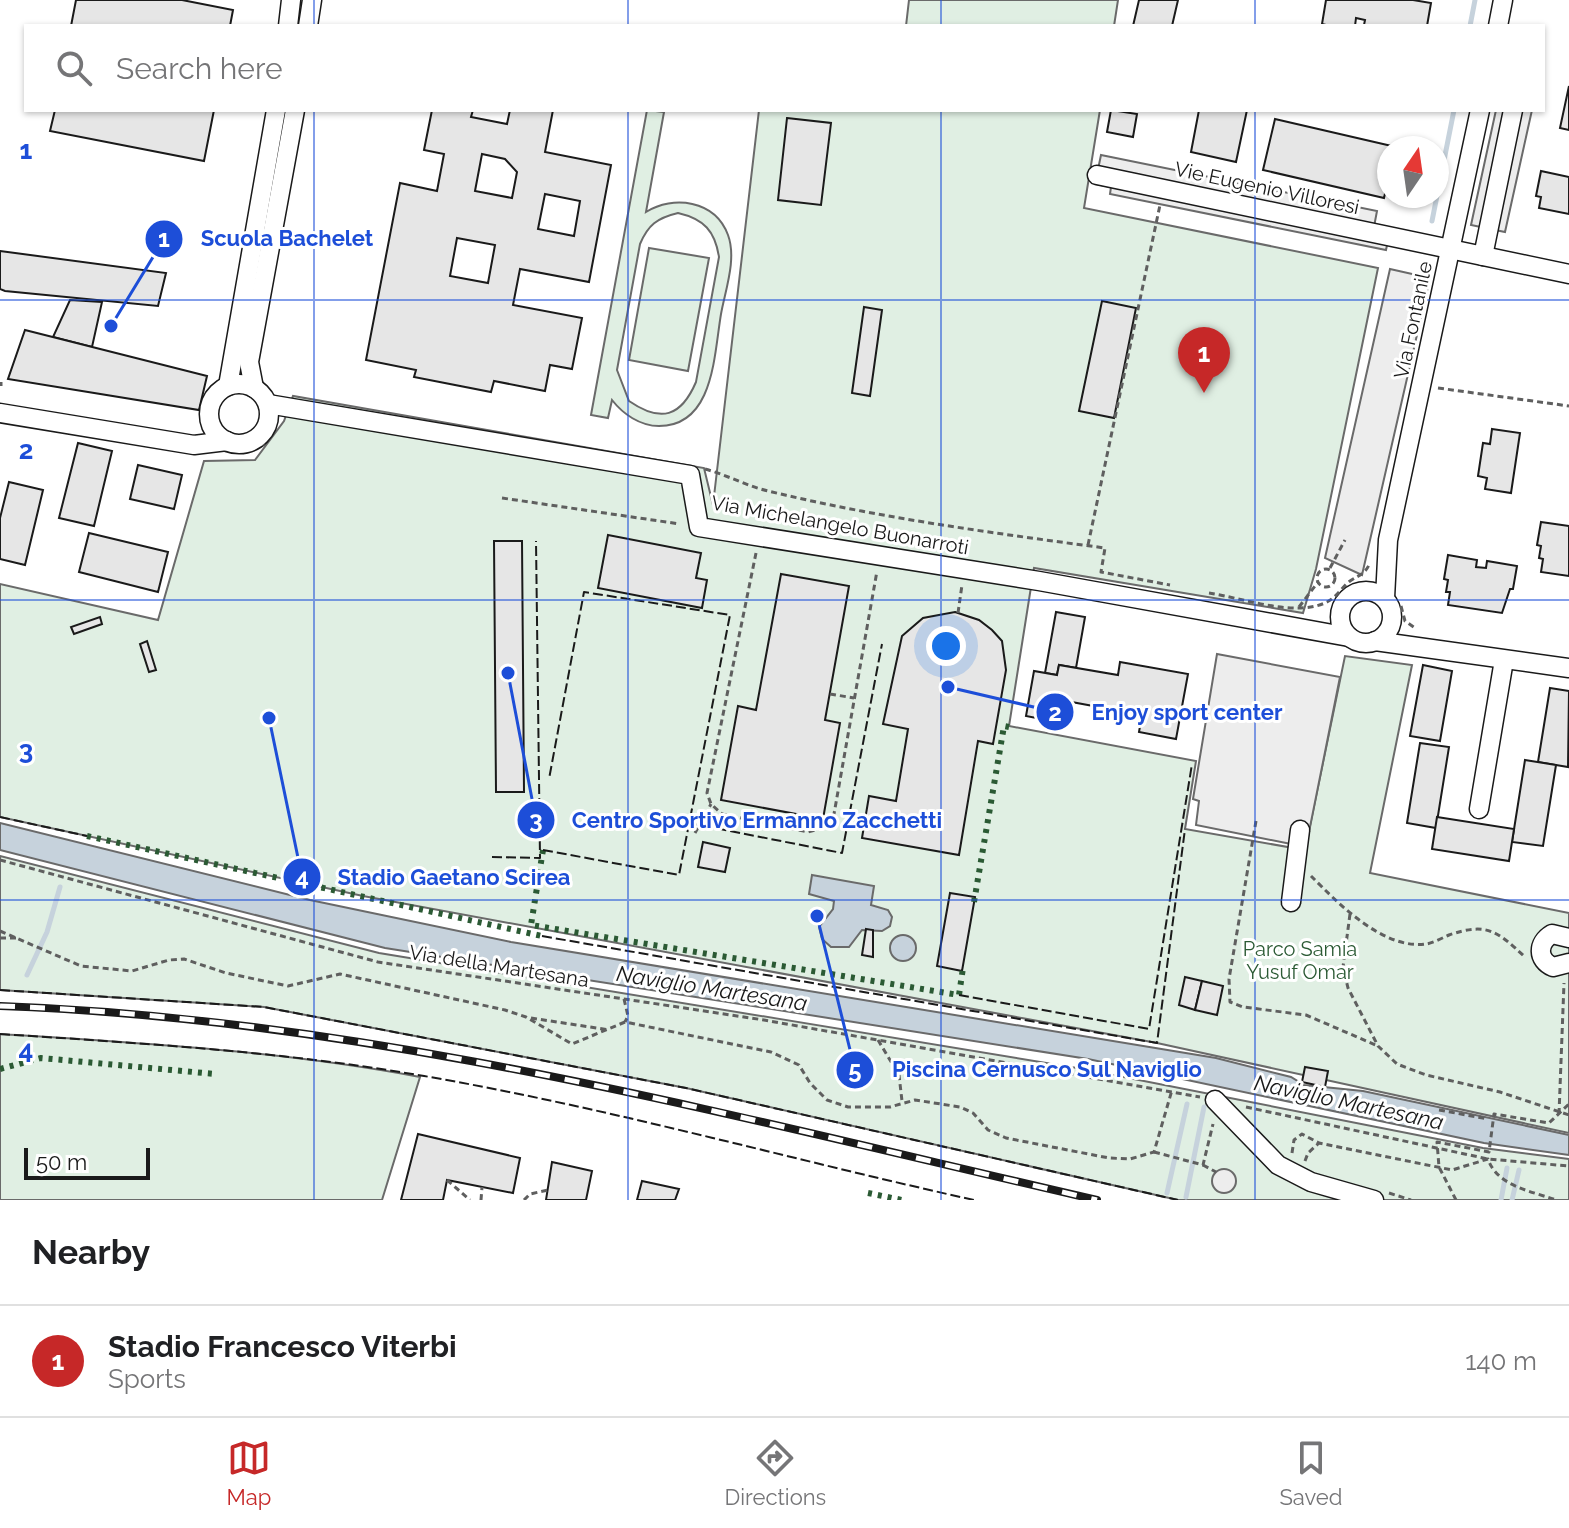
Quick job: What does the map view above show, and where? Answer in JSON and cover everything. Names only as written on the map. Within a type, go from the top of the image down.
[{"type":"street","points":[[288,24],[291,0]]},
{"type":"street","points":[[308,24],[312,0]]},
{"type":"street","points":[[1498,24],[1503,0]]},
{"type":"street","points":[[228,386],[276,112]]},
{"type":"street","points":[[0,413],[207,446],[227,441],[241,444],[259,437],[269,421],[268,404],[254,388],[249,362],[295,112]]},
{"type":"street","name":"Via Fontanile","points":[[1385,598],[1388,540],[1480,112]]},
{"type":"street","points":[[1483,256],[1513,112]]},
{"type":"street","name":"Vie Eugenio Villoresi","points":[[1097,175],[1569,274]]},
{"type":"street","points":[[178,443],[199,434],[211,424],[213,400],[228,386],[240,384],[254,388]]},
{"type":"street","name":"Via Michelangelo Buonarroti","points":[[268,404],[690,475],[699,527],[1039,581],[1349,637]]},
{"type":"street","points":[[211,424],[227,441]]},
{"type":"street","name":"Via Fontanile","points":[[1363,591],[1388,540]]},
{"type":"street","points":[[1375,641],[1391,626],[1392,610],[1385,598],[1363,591],[1349,596],[1340,612],[1341,624],[1349,637],[1364,643],[1375,641],[1569,668]]},
{"type":"street","points":[[1301,627],[1340,612]]},
{"type":"street","points":[[1391,626],[1426,649]]},
{"type":"street","points":[[1479,809],[1504,660]]},
{"type":"street","points":[[1291,902],[1300,830]]},
{"type":"street","points":[[1567,931],[1552,934],[1543,940],[1541,956],[1553,967],[1569,963]]},
{"type":"street","points":[[1218,1103],[1278,1165],[1311,1182],[1378,1195]]},
{"type":"path","points":[[1088,545],[1160,205]]},
{"type":"path","points":[[1433,388],[1569,406]]},
{"type":"path","points":[[703,469],[787,495],[973,529],[1105,548],[1101,572],[1171,586]]},
{"type":"path","points":[[502,498],[699,527]]},
{"type":"path","points":[[760,537],[707,793],[711,804],[722,814],[808,832],[824,828],[834,814],[880,556]]},
{"type":"path","points":[[1299,607],[1318,582],[1319,573],[1330,570],[1345,540]]},
{"type":"path","points":[[1202,591],[1299,607],[1329,601],[1364,574],[1371,557]]},
{"type":"path","points":[[958,613],[964,569]]},
{"type":"path","points":[[1330,570],[1335,577],[1331,586]]},
{"type":"path","points":[[1318,582],[1339,592]]},
{"type":"path","points":[[830,694],[854,698]]},
{"type":"path","points":[[695,833],[711,804]]},
{"type":"path","points":[[1256,821],[1229,979],[1230,1002],[1243,1007],[1306,1015],[1378,1046]]},
{"type":"path","points":[[1298,852],[1307,872],[1350,914],[1373,930],[1424,944],[1476,927],[1492,930],[1527,959]]},
{"type":"path","name":"Via della Martesana","points":[[0,860],[378,962],[878,1040],[1172,1090],[1218,1103]]},
{"type":"path","points":[[1350,914],[1343,967],[1348,988],[1378,1046],[1397,1064],[1569,1115]]},
{"type":"path","points":[[0,931],[20,937],[81,966],[132,971],[184,959],[269,984],[288,986],[340,974],[526,1017],[610,1030]]},
{"type":"path","points":[[0,938],[20,937]]},
{"type":"path","points":[[1559,1114],[1564,983]]},
{"type":"path","points":[[526,1017],[572,1044],[625,1022],[628,1016],[624,999]]},
{"type":"path","points":[[625,1022],[771,1052],[799,1065],[810,1083],[827,1100],[848,1107],[890,1107],[902,1101],[960,1107],[973,1113],[988,1130],[1006,1138],[1119,1159],[1154,1152],[1203,1165],[1216,1172]]},
{"type":"path","points":[[878,1040],[899,1075],[904,1088],[902,1101]]},
{"type":"path","points":[[1154,1152],[1172,1090]]},
{"type":"path","points":[[1203,1165],[1218,1103]]},
{"type":"path","points":[[1456,1200],[1439,1167],[1437,1142],[1489,1152],[1494,1114],[1549,1123],[1569,1104]]},
{"type":"path","points":[[1245,1106],[1488,1159],[1569,1166]]},
{"type":"path","points":[[1439,1110],[1488,1119]]},
{"type":"path","points":[[1319,1143],[1308,1153],[1305,1165],[1292,1154],[1294,1140],[1302,1134],[1319,1143],[1452,1170],[1488,1159]]},
{"type":"path","points":[[1488,1159],[1492,1172],[1501,1179],[1556,1200]]},
{"type":"path","points":[[447,1180],[470,1200]]},
{"type":"path","points":[[481,1200],[482,1187]]},
{"type":"path","points":[[524,1200],[530,1194],[548,1190]]},
{"type":"path","points":[[1378,1195],[1411,1200]]},
{"type":"green space","points":[[909,0],[1118,0],[1114,24],[906,24]]},
{"type":"green space","points":[[647,112],[664,112],[646,212],[680,203],[703,208],[722,223],[730,244],[729,275],[713,367],[701,401],[691,414],[677,423],[659,426],[645,424],[621,410],[612,400],[608,418],[591,415]],"holes":[[[678,213],[695,219],[711,233],[719,257],[696,382],[684,403],[669,413],[660,414],[629,401],[617,370],[640,244],[646,232],[664,217]]]},
{"type":"green space","name":"Parco Samia Yusuf Omar","points":[[759,112],[1100,112],[1084,208],[1378,268],[1316,569],[1303,613],[1034,568],[1009,726],[1196,761],[1185,829],[1305,850],[1345,656],[1412,665],[1370,873],[1569,913],[1569,1133],[1157,1043],[363,896],[0,817],[0,584],[158,620],[204,461],[255,460],[284,421],[293,396],[704,468],[713,505]]},
{"type":"green space","points":[[649,248],[709,258],[688,371],[629,360]]},
{"type":"green space","points":[[0,856],[379,953],[1083,1069],[1483,1148],[1569,1159],[1569,1200],[1178,1200],[686,1088],[264,1007],[0,990]]},
{"type":"green space","points":[[0,1034],[263,1054],[420,1077],[382,1200],[0,1200]]},
{"type":"shaded area","points":[[1496,112],[1532,112],[1505,232],[1471,225]]},
{"type":"shaded area","points":[[1101,155],[1377,211],[1373,232],[1389,236],[1386,250],[1110,194],[1111,187],[1095,184]]},
{"type":"shaded area","points":[[1390,269],[1430,278],[1362,575],[1325,558]]},
{"type":"shaded area","points":[[1217,654],[1340,677],[1306,847],[1196,825],[1199,801],[1193,799]]},
{"type":"shaded area","points":[[1224,1169],[1233,1172],[1236,1181],[1233,1190],[1224,1193],[1215,1190],[1212,1181],[1215,1172]]},
{"type":"water","name":"Naviglio Martesana","points":[[0,823],[310,900],[511,942],[1216,1058],[1291,1077],[1304,1085],[1363,1091],[1569,1135],[1569,1155],[1484,1143],[1088,1059],[385,948],[0,850]]},
{"type":"water","points":[[812,875],[874,886],[871,905],[888,910],[892,917],[890,926],[882,931],[862,930],[849,947],[831,947],[822,939],[819,927],[833,909],[834,901],[809,894]]},
{"type":"water","points":[[903,935],[912,939],[916,948],[912,957],[903,961],[894,957],[890,948],[894,939]]},
{"type":"building","points":[[76,0],[182,0],[233,10],[230,24],[71,24]]},
{"type":"building","points":[[1139,0],[1178,0],[1172,24],[1133,24]]},
{"type":"building","points":[[1326,0],[1413,0],[1431,3],[1427,24],[1364,24],[1365,20],[1356,18],[1355,24],[1322,24]]},
{"type":"building","points":[[1569,86],[1569,130],[1560,128]]},
{"type":"building","points":[[55,112],[214,112],[204,161],[50,131]]},
{"type":"building","points":[[432,112],[472,112],[471,117],[507,124],[510,112],[553,112],[545,152],[611,165],[589,282],[520,269],[513,305],[582,318],[572,369],[550,365],[545,391],[494,381],[491,392],[414,377],[416,370],[366,360],[400,183],[437,191],[444,154],[424,150]],"holes":[[[482,154],[505,159],[517,172],[512,198],[475,191]],[[545,194],[580,201],[574,236],[538,229]],[[457,238],[495,245],[488,283],[450,276]]]},
{"type":"building","points":[[1111,112],[1137,114],[1133,137],[1107,132]]},
{"type":"building","points":[[1199,112],[1247,112],[1236,162],[1191,152]]},
{"type":"building","points":[[787,118],[831,123],[821,205],[778,200]]},
{"type":"building","points":[[1275,119],[1377,143],[1377,196],[1263,170]]},
{"type":"building","points":[[1541,171],[1569,177],[1569,214],[1539,208],[1541,197],[1536,196]]},
{"type":"building","points":[[0,251],[166,273],[158,306],[5,291],[0,289]]},
{"type":"building","points":[[70,300],[102,302],[92,347],[53,337]]},
{"type":"building","points":[[1102,301],[1136,308],[1114,418],[1079,411]]},
{"type":"building","points":[[864,307],[882,310],[870,396],[852,393]]},
{"type":"building","points":[[25,330],[207,376],[199,410],[8,379]]},
{"type":"building","points":[[1492,429],[1520,433],[1511,493],[1485,489],[1487,478],[1478,476],[1483,443],[1490,444]]},
{"type":"building","points":[[78,443],[112,451],[94,526],[59,518]]},
{"type":"building","points":[[138,465],[182,475],[174,509],[130,499]]},
{"type":"building","points":[[9,482],[43,490],[25,565],[0,559],[0,518]]},
{"type":"building","points":[[1541,522],[1569,526],[1569,576],[1541,572],[1543,559],[1539,558],[1541,546],[1537,545]]},
{"type":"building","points":[[89,533],[168,552],[158,592],[79,572]]},
{"type":"building","points":[[608,535],[701,553],[696,578],[707,580],[702,608],[598,588]]},
{"type":"building","points":[[494,541],[522,541],[524,792],[496,792]]},
{"type":"building","points":[[1448,555],[1477,560],[1476,567],[1486,568],[1487,561],[1517,566],[1513,589],[1510,589],[1502,613],[1448,605],[1450,592],[1446,592],[1448,580],[1444,579]]},
{"type":"building","points":[[781,574],[849,586],[825,720],[840,723],[823,819],[721,800],[738,706],[756,710]]},
{"type":"building","points":[[955,612],[979,620],[1002,641],[1006,670],[993,744],[978,741],[959,855],[862,838],[869,796],[896,801],[908,729],[883,724],[902,636],[923,618]]},
{"type":"building","points":[[1056,612],[1085,617],[1076,668],[1059,665],[1057,675],[1045,673]]},
{"type":"building","points":[[100,617],[102,624],[74,634],[71,627]]},
{"type":"building","points":[[147,641],[156,670],[149,672],[140,644]]},
{"type":"building","points":[[1120,662],[1188,674],[1176,739],[1139,732],[1142,715],[1066,701],[1062,723],[1026,716],[1034,671],[1057,675],[1059,665],[1118,675]]},
{"type":"building","points":[[1423,665],[1452,671],[1440,741],[1410,736]]},
{"type":"building","points":[[1550,688],[1569,691],[1568,767],[1538,762]]},
{"type":"building","points":[[1420,743],[1449,747],[1436,828],[1407,823]]},
{"type":"building","points":[[1525,760],[1556,765],[1543,846],[1512,842]]},
{"type":"building","points":[[1437,817],[1514,829],[1509,861],[1432,849]]},
{"type":"building","points":[[703,842],[730,848],[725,872],[698,867]]},
{"type":"building","points":[[950,893],[975,897],[962,971],[937,966]]},
{"type":"building","points":[[866,929],[873,930],[873,957],[862,955]]},
{"type":"building","points":[[1185,977],[1202,981],[1195,1010],[1179,1005]]},
{"type":"building","points":[[1202,981],[1223,986],[1217,1015],[1195,1010]]},
{"type":"building","points":[[1305,1067],[1328,1071],[1325,1087],[1302,1082]]},
{"type":"building","points":[[418,1134],[520,1158],[513,1193],[447,1180],[443,1200],[401,1200]]},
{"type":"building","points":[[552,1162],[592,1171],[586,1200],[546,1200]]},
{"type":"building","points":[[642,1181],[679,1189],[675,1200],[637,1200]]},
{"type":"waterway","points":[[1470,24],[1475,0]]},
{"type":"waterway","points":[[1432,221],[1454,112]]},
{"type":"waterway","points":[[27,975],[47,932],[60,887]]},
{"type":"waterway","points":[[1167,1193],[1187,1104]]},
{"type":"waterway","points":[[1186,1197],[1204,1107]]},
{"type":"waterway","points":[[1501,1200],[1507,1168]]},
{"type":"waterway","points":[[1512,1200],[1519,1170]]},
{"type":"railway","points":[[0,1006],[140,1015],[278,1030],[416,1051],[689,1106],[1097,1200]]},
{"type":"hedge","points":[[974,902],[1004,726],[1009,727]]},
{"type":"hedge","points":[[87,836],[542,936]]},
{"type":"hedge","points":[[543,850],[531,925],[959,995],[963,968]]},
{"type":"hedge","points":[[0,1069],[41,1058],[215,1074]]},
{"type":"hedge","points":[[868,1193],[902,1200]]},
{"type":"fence","points":[[492,857],[540,858],[536,541]]},
{"type":"fence","points":[[543,850],[679,875],[730,615],[584,592],[549,779]]},
{"type":"fence","points":[[689,823],[842,853],[882,644]]},
{"type":"fence","points":[[959,995],[1149,1029],[1192,764]]},
{"type":"fence","points":[[0,817],[87,836]]},
{"type":"fence","points":[[542,936],[1157,1043],[1185,829]]},
{"type":"fence","points":[[0,990],[264,1007],[686,1088],[1178,1200]]},
{"type":"fence","points":[[0,1034],[271,1055],[438,1079],[592,1110],[974,1200]]},
{"type":"place","name":"Scuola Bachelet","points":[[111,326]]},
{"type":"place","name":"Stadio Francesco Viterbi","points":[[1204,393]]},
{"type":"place","name":"Centro Sportivo Ermanno Zacchetti","points":[[508,673]]},
{"type":"place","name":"Enjoy sport center","points":[[948,687]]},
{"type":"place","name":"Stadio Gaetano Scirea","points":[[269,718]]},
{"type":"place","name":"Piscina Cernusco Sul Naviglio","points":[[817,916]]}]
